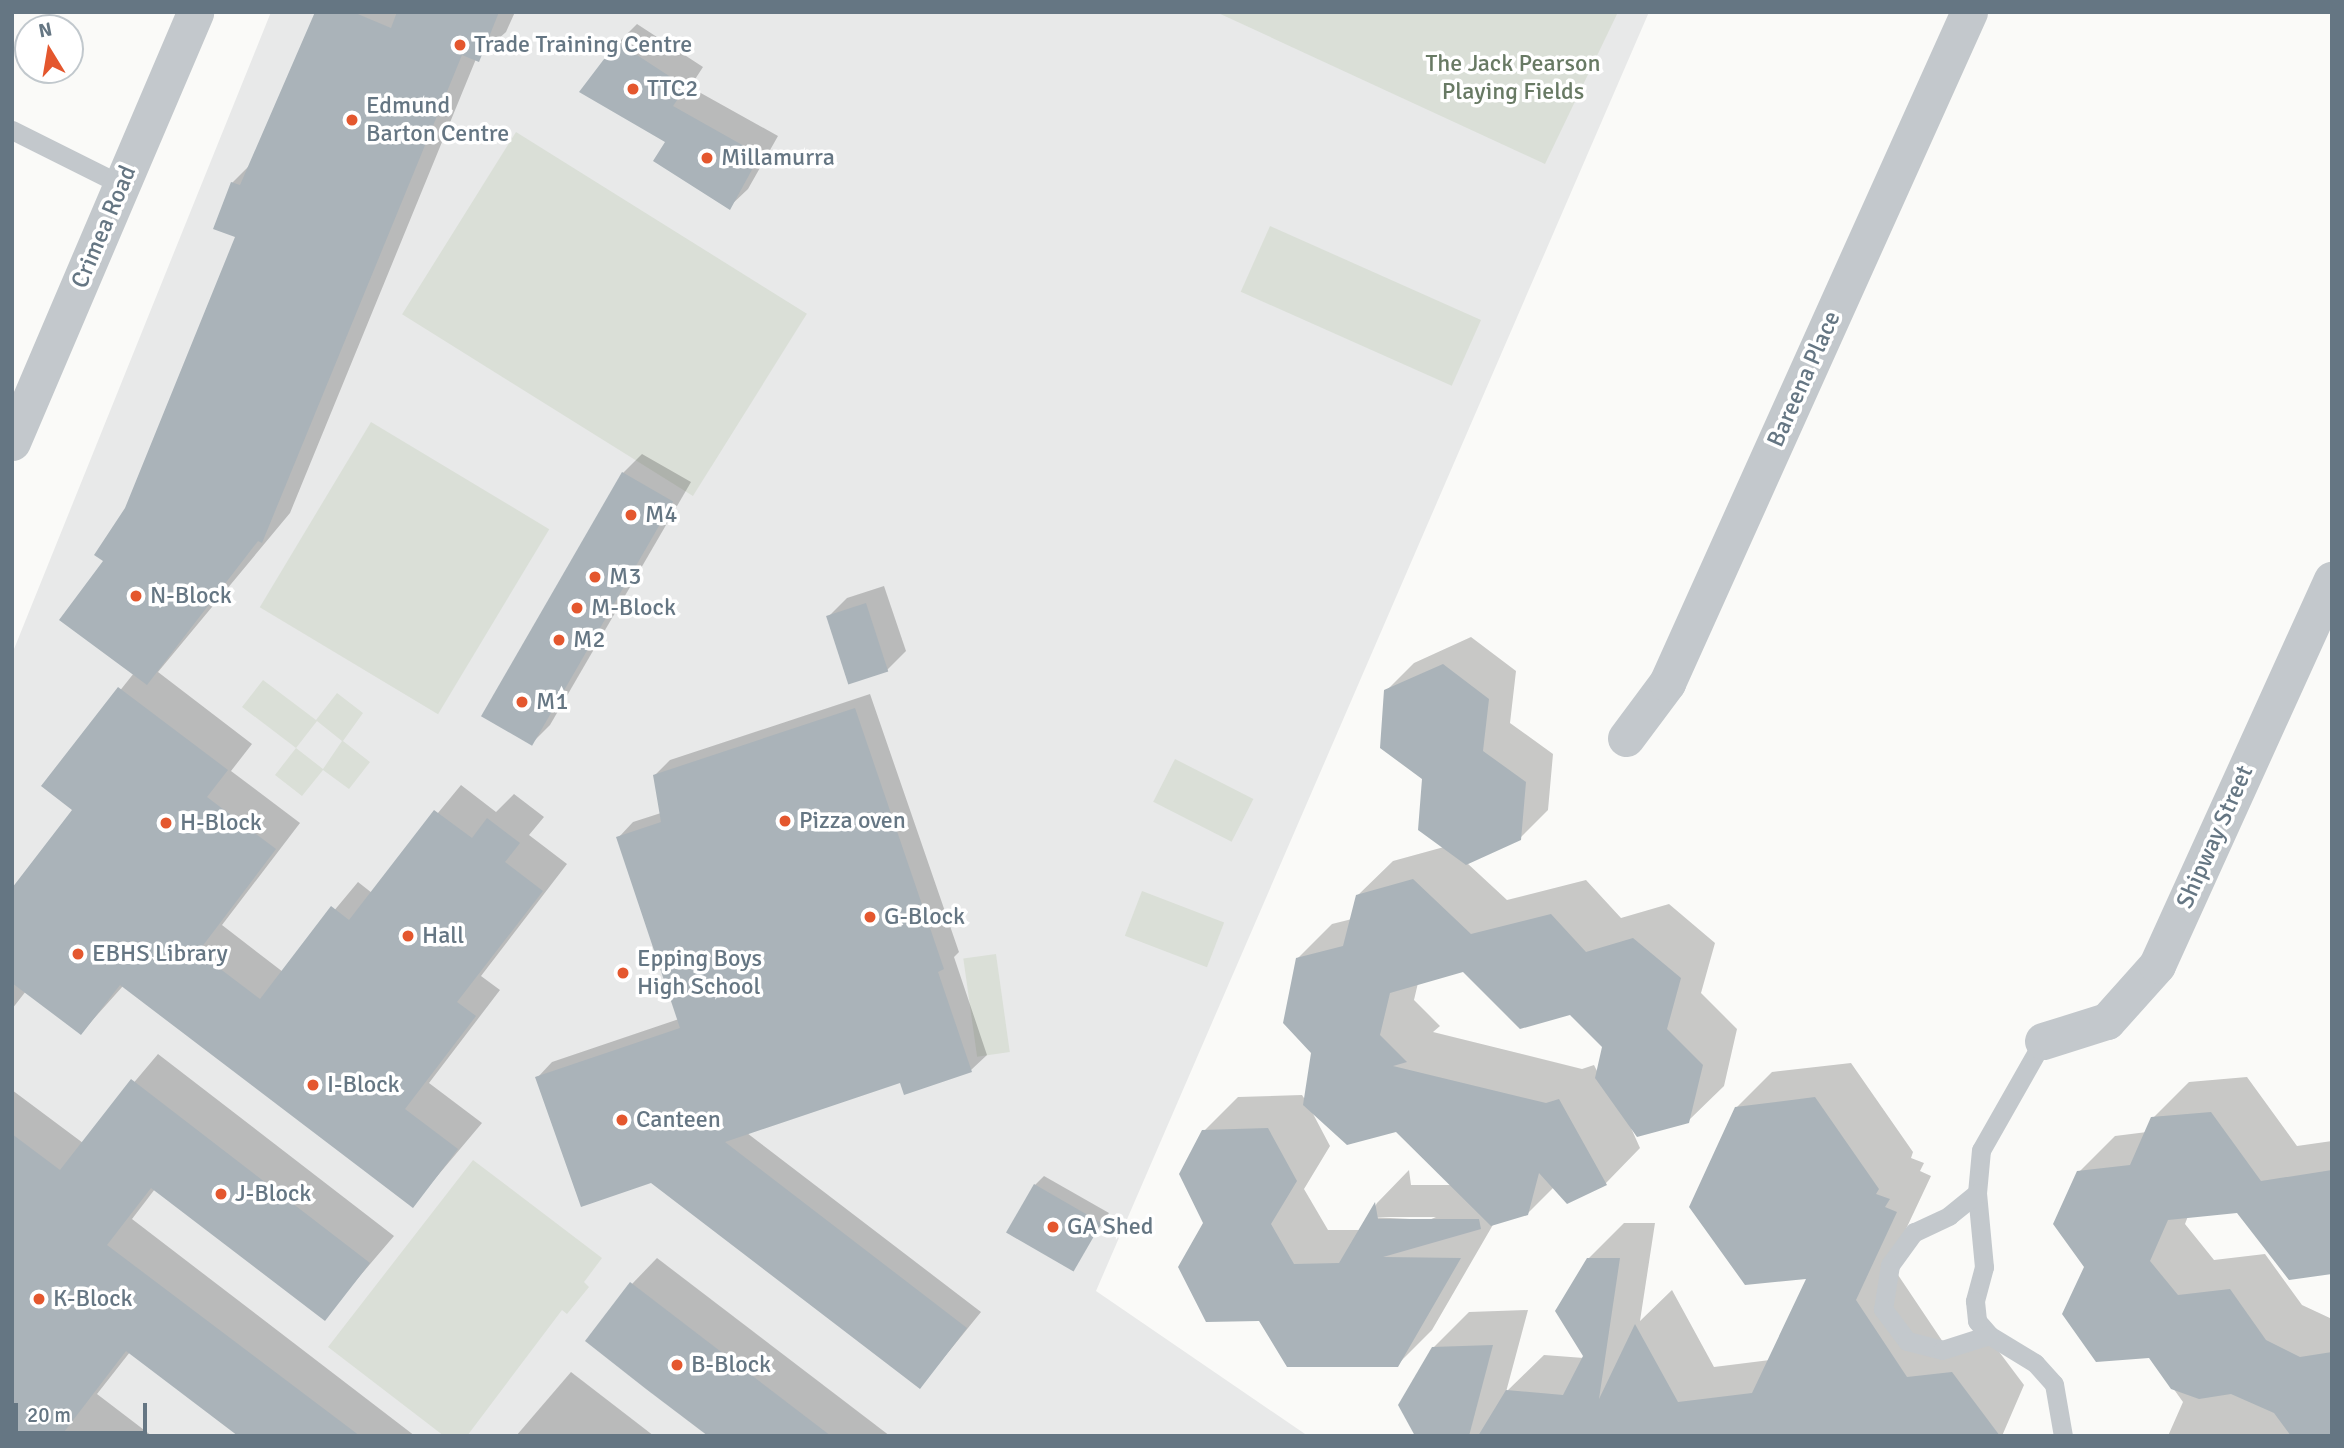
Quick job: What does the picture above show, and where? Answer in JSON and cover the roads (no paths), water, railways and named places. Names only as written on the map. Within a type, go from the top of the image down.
[{"type":"street","name":"Crimea Road","points":[[12,442],[195,12]]},
{"type":"street","name":"Bareena Place","points":[[1626,738],[1667,682],[1969,12]]},
{"type":"street","name":"Shipway Street","points":[[2043,1041],[2107,1021],[2157,965],[2332,580]]},
{"type":"lane","points":[[12,130],[121,185]]},
{"type":"lane","points":[[2043,1041],[1981,1150],[1977,1193],[1984,1267],[1975,1301],[1977,1321],[1989,1335],[2035,1363],[2054,1384],[2063,1436]]},
{"type":"lane","points":[[1977,1193],[1949,1216],[1914,1232],[1890,1265],[1883,1309],[1907,1341],[1942,1350],[1989,1335]]},
{"type":"place","name":"Trade Training Centre","points":[[460,45]]},
{"type":"place","name":"TTC2","points":[[633,89]]},
{"type":"place","name":"Edmund Barton Centre","points":[[352,120]]},
{"type":"place","name":"Millamurra","points":[[707,158]]},
{"type":"place","name":"M4","points":[[631,515]]},
{"type":"place","name":"M3","points":[[595,577]]},
{"type":"place","name":"N-Block","points":[[136,596]]},
{"type":"place","name":"M-Block","points":[[577,608]]},
{"type":"place","name":"M2","points":[[559,640]]},
{"type":"place","name":"M1","points":[[522,702]]},
{"type":"place","name":"Pizza oven","points":[[785,821]]},
{"type":"place","name":"H-Block","points":[[166,823]]},
{"type":"place","name":"G-Block","points":[[870,917]]},
{"type":"place","name":"Hall","points":[[408,936]]},
{"type":"place","name":"EBHS Library","points":[[78,954]]},
{"type":"place","name":"Epping Boys High School","points":[[623,973]]},
{"type":"place","name":"I-Block","points":[[313,1085]]},
{"type":"place","name":"Canteen","points":[[622,1120]]},
{"type":"place","name":"J-Block","points":[[221,1194]]},
{"type":"place","name":"GA Shed","points":[[1053,1227]]},
{"type":"place","name":"K-Block","points":[[39,1299]]},
{"type":"place","name":"B-Block","points":[[677,1365]]},
{"type":"park label","name":"The Jack Pearson Playing Fields","points":[[1513,78]]}]
